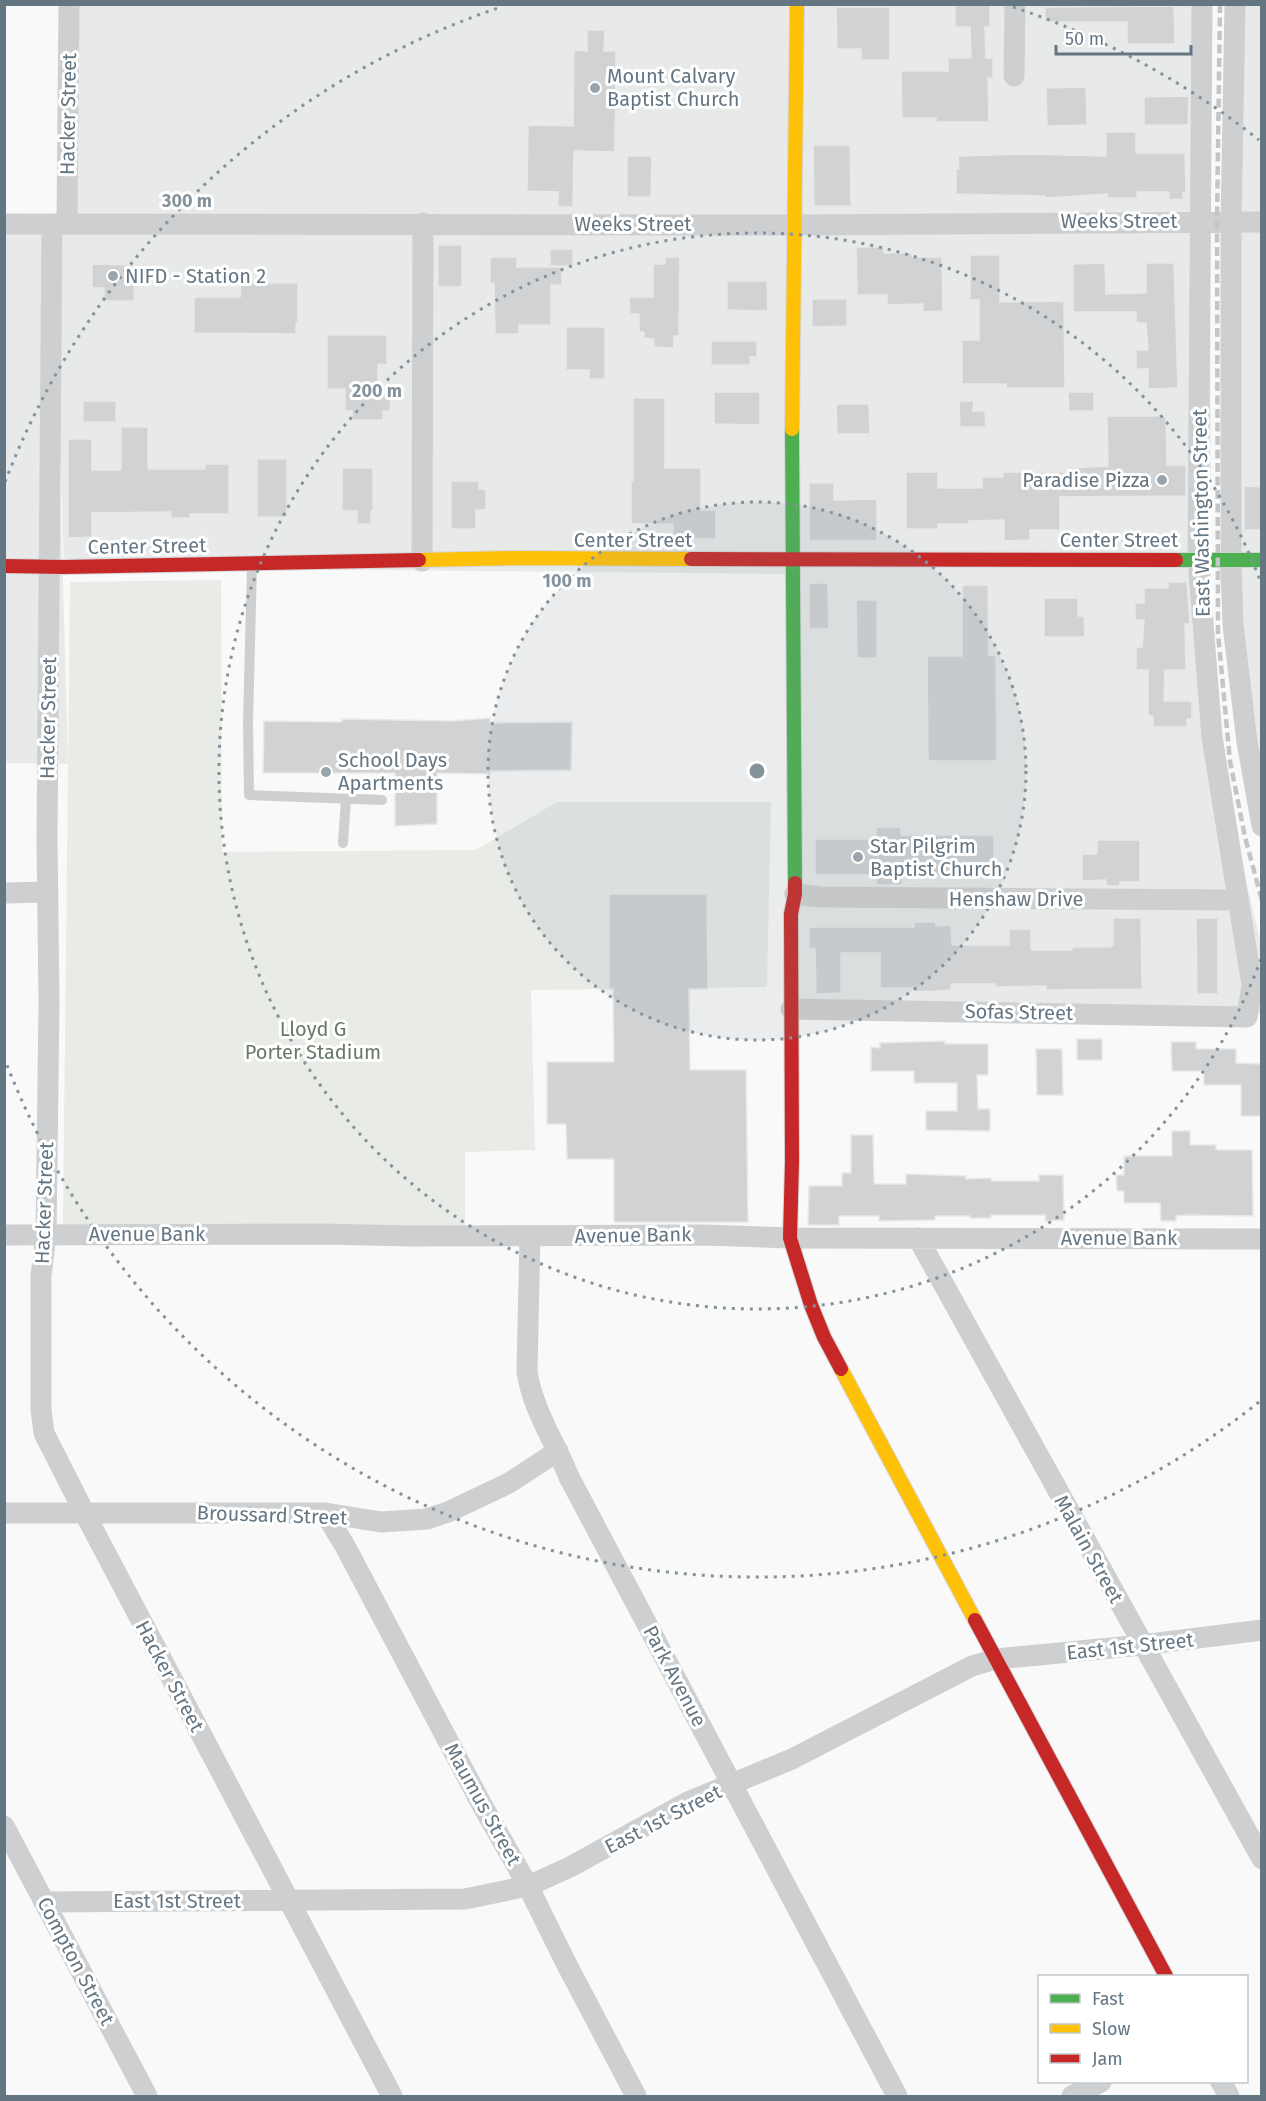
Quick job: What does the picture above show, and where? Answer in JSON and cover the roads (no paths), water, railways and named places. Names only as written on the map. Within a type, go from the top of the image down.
[{"type":"street","name":"Hacker Street","points":[[69,4],[50,567],[47,840],[49,1004],[46,1235],[41,1276],[41,1410],[44,1433],[392,2097]]},
{"type":"street","points":[[797,4],[791,560],[795,894],[791,914],[790,1238],[824,1338],[1165,1975]]},
{"type":"street","points":[[1014,76],[1016,4]]},
{"type":"street","name":"East Washington Street","points":[[1202,4],[1198,559],[1212,737],[1251,985],[1247,1017]]},
{"type":"street","name":"East Washington Street","points":[[1235,4],[1231,222],[1233,625],[1247,742],[1262,826]]},
{"type":"street","name":"Weeks Street","points":[[4,224],[793,225],[1262,222]]},
{"type":"street","points":[[422,561],[423,223]]},
{"type":"street","name":"Center Street","points":[[4,566],[516,558],[1262,560]]},
{"type":"street","points":[[4,893],[48,892]]},
{"type":"street","name":"Henshaw Drive","points":[[795,894],[821,897],[1238,900]]},
{"type":"street","name":"Sofas Street","points":[[791,1009],[1247,1017]]},
{"type":"street","name":"Avenue Bank","points":[[4,1235],[703,1234],[790,1238],[1262,1239]]},
{"type":"street","name":"Park Avenue","points":[[530,1236],[527,1372],[538,1414],[569,1477],[897,2097]]},
{"type":"street","name":"Malain Street","points":[[918,1238],[1262,1859]]},
{"type":"street","name":"Broussard Street","points":[[4,1513],[325,1513],[381,1522],[426,1519],[448,1512],[509,1483],[558,1451]]},
{"type":"street","name":"Maumus Street","points":[[325,1513],[528,1886],[636,2097]]},
{"type":"street","name":"East 1st Street","points":[[44,1902],[465,1899],[528,1886],[570,1867],[688,1802],[792,1759],[972,1666],[996,1659],[1142,1645],[1262,1630]]},
{"type":"street","name":"Compton Street","points":[[4,1827],[147,2097]]},
{"type":"street","points":[[1072,2097],[1099,2083]]},
{"type":"street","points":[[1222,2083],[1229,2097]]},
{"type":"lane","points":[[252,563],[248,722],[249,795],[382,800]]},
{"type":"lane","points":[[344,843],[346,799]]},
{"type":"railway","points":[[1220,4],[1217,221],[1218,633],[1230,761],[1245,837],[1262,901]]},
{"type":"place","name":"Mount Calvary Baptist Church","points":[[595,88]]},
{"type":"place","name":"NIFD - Station 2","points":[[113,276]]},
{"type":"place","name":"Paradise Pizza","points":[[1162,480]]},
{"type":"place","name":"School Days Apartments","points":[[326,772]]},
{"type":"place","name":"Star Pilgrim Baptist Church","points":[[858,857]]},
{"type":"park label","name":"Lloyd G Porter Stadium","points":[[313,1040]]}]
